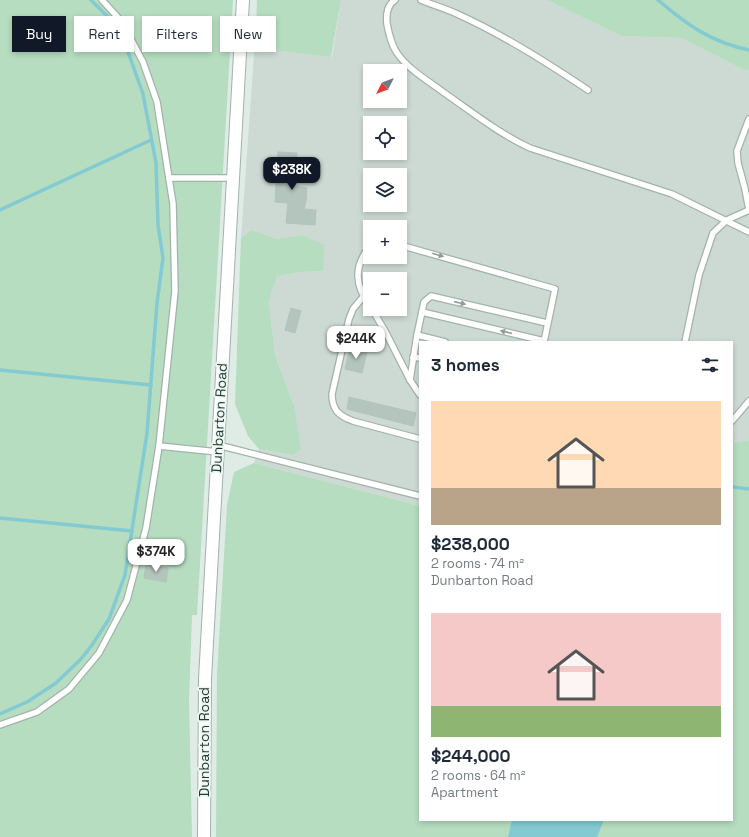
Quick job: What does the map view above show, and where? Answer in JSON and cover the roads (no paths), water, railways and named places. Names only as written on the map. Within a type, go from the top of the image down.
[{"type":"street","name":"Dunbarton Road","points":[[204,837],[205,679],[243,0]]},
{"type":"lane","points":[[0,725],[38,712],[69,689],[99,653],[127,600],[146,528],[159,446],[175,291],[173,204],[157,102],[143,62],[122,22],[102,0]]},
{"type":"lane","points":[[395,0],[390,3],[386,16],[390,37],[396,52],[408,66],[491,127],[530,148],[665,191],[749,232]]},
{"type":"lane","points":[[421,0],[454,13],[500,36],[552,66],[588,90]]},
{"type":"lane","points":[[685,341],[698,281],[713,233],[727,220],[749,210],[746,189],[738,163],[737,151],[749,119]]},
{"type":"lane","points":[[169,178],[233,178]]},
{"type":"lane","points":[[407,247],[555,288],[544,341],[422,312]]},
{"type":"lane","points":[[363,254],[358,278],[360,291],[363,297],[353,309],[349,319],[332,394],[332,403],[337,412],[343,417],[419,439]]},
{"type":"lane","points":[[410,380],[424,302],[432,296],[547,324]]},
{"type":"lane","points":[[376,316],[410,380],[419,394]]},
{"type":"lane","points":[[417,335],[442,341]]},
{"type":"lane","points":[[413,357],[419,358]]},
{"type":"lane","points":[[733,420],[749,401]]},
{"type":"lane","points":[[159,446],[218,448],[419,496]]},
{"type":"water","points":[[512,821],[604,821],[597,837],[508,837]]},
{"type":"waterway","points":[[0,714],[27,702],[56,683],[81,659],[109,619],[125,575],[147,433],[157,303],[163,258],[158,225],[156,163],[143,94],[126,46],[108,17],[91,0]]},
{"type":"waterway","points":[[658,0],[679,17],[700,31],[735,47],[749,50]]},
{"type":"waterway","points":[[0,210],[151,140]]},
{"type":"waterway","points":[[0,370],[151,385]]},
{"type":"waterway","points":[[733,487],[749,489]]},
{"type":"waterway","points":[[0,518],[132,531]]}]
